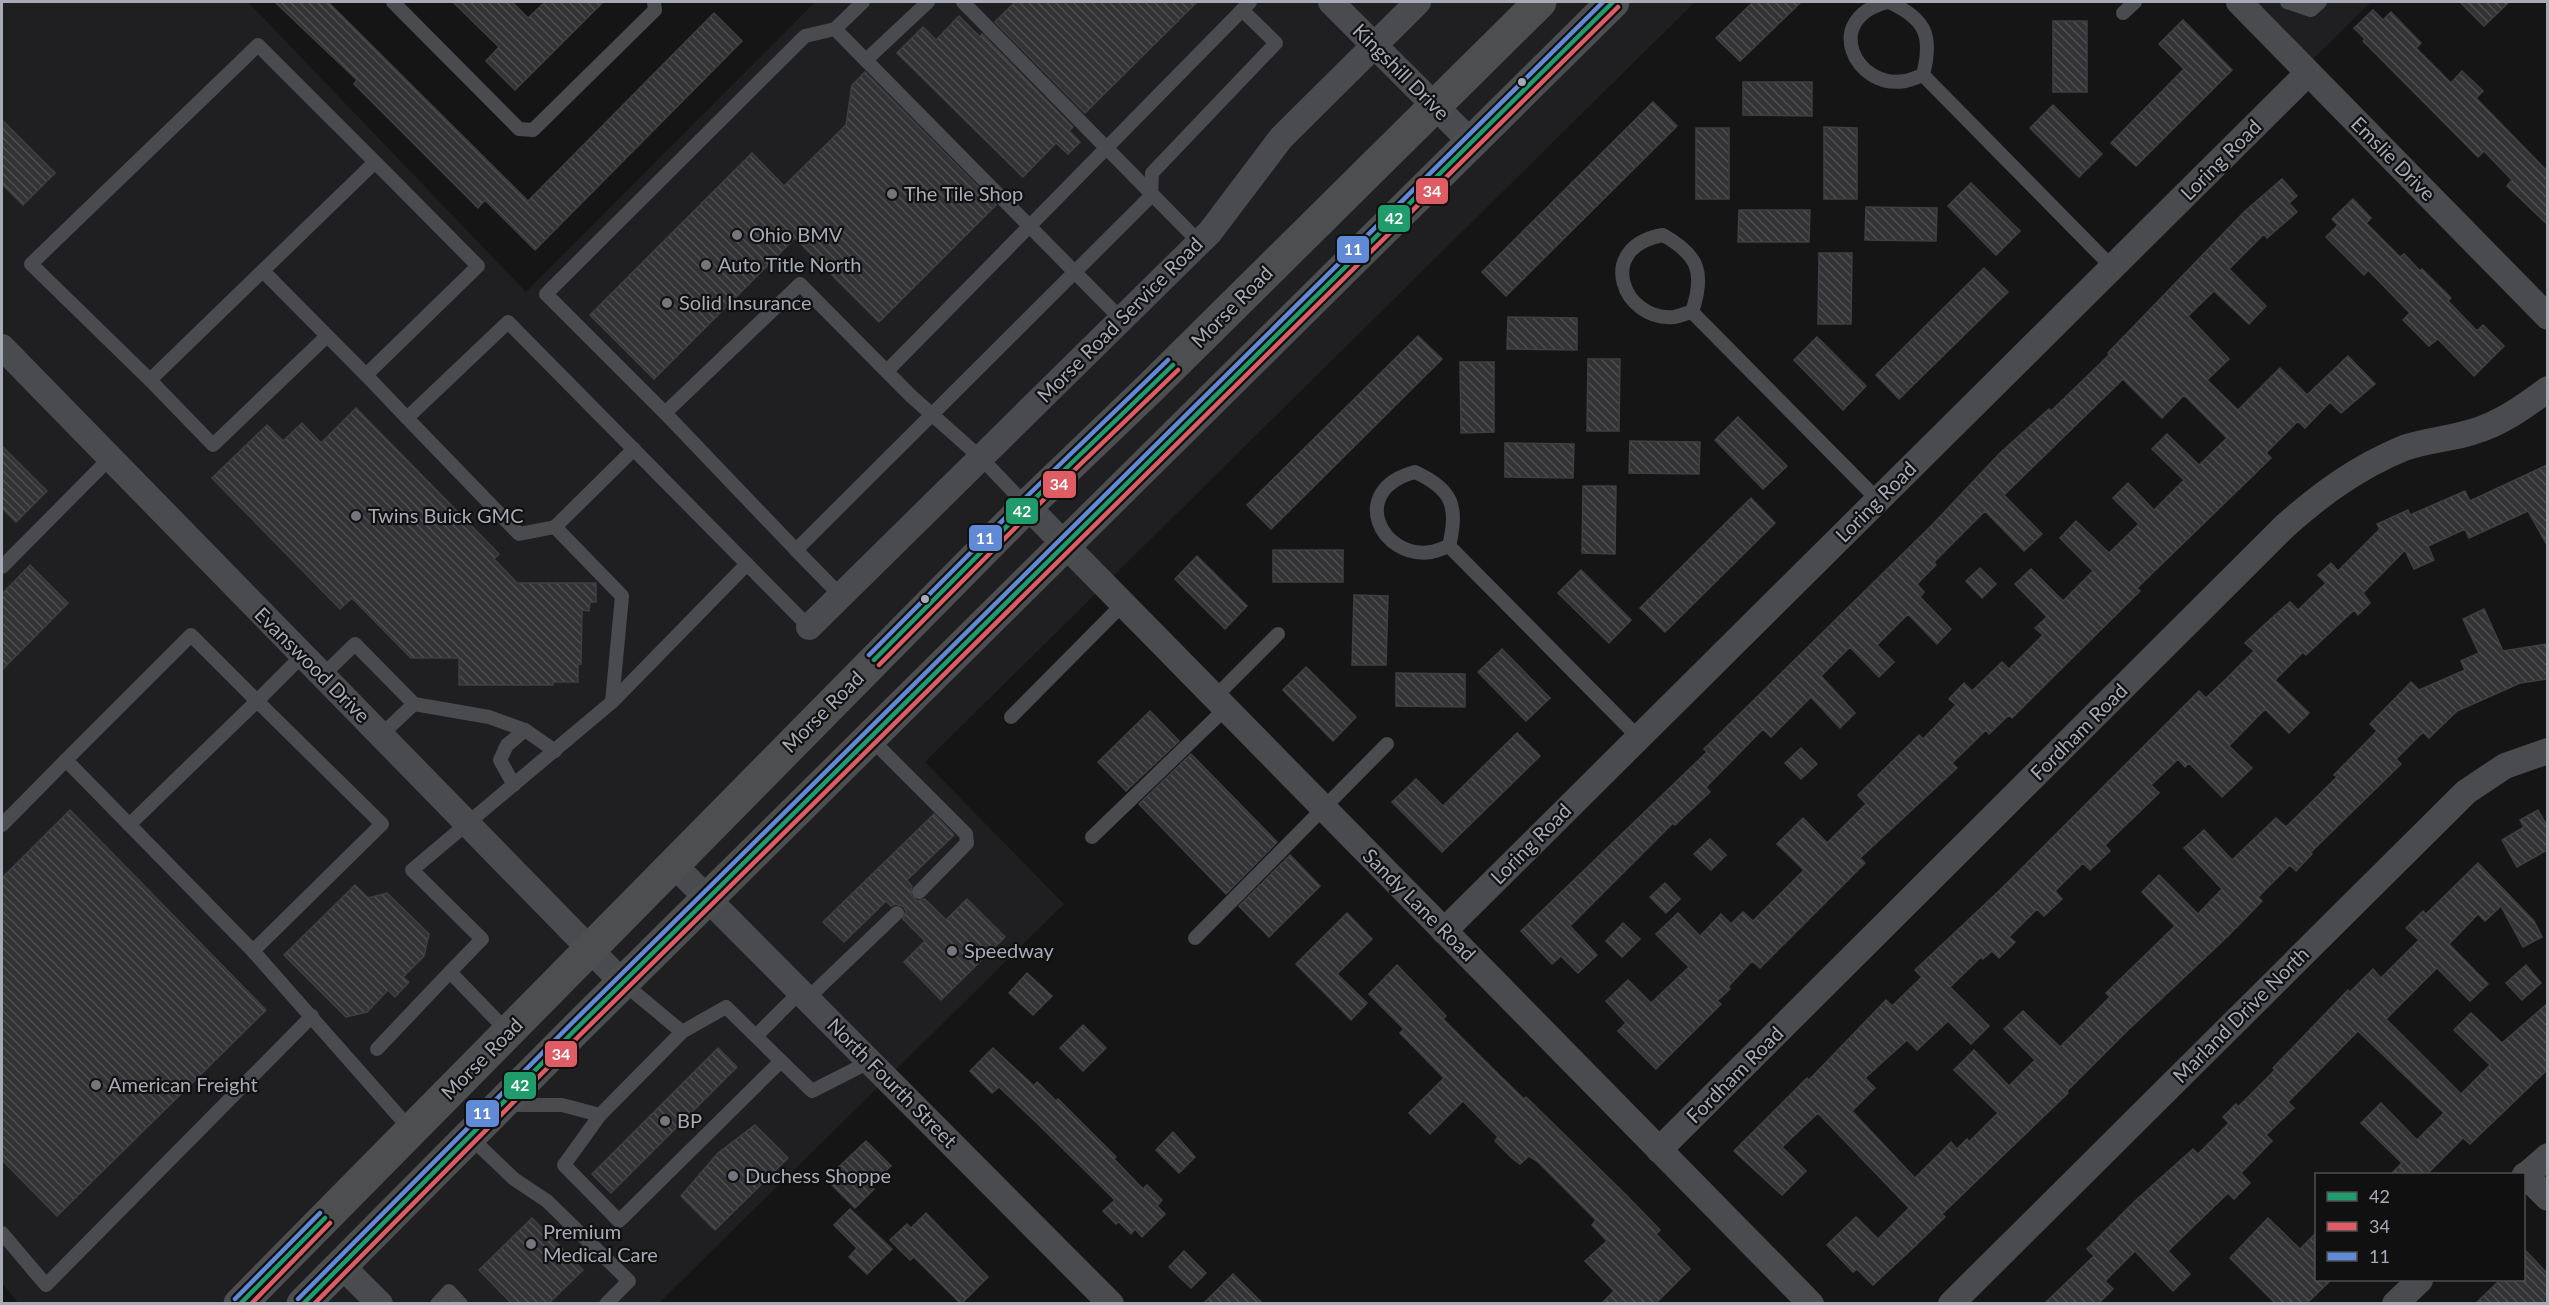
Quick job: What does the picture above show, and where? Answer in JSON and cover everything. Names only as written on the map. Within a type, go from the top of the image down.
[{"type":"main road","name":"Morse Road","points":[[240,1304],[1027,506],[1159,380],[1540,2]]},
{"type":"main road","points":[[303,1304],[622,982],[1066,546],[1613,2]]},
{"type":"main road","points":[[341,1265],[334,1253],[337,1240],[443,1097]]},
{"type":"street","name":"Kingshill Drive","points":[[1331,2],[1471,142]]},
{"type":"street","name":"Emslie Drive","points":[[2239,2],[2547,317]]},
{"type":"street","name":"Morse Road Service Road","points":[[809,627],[1199,242],[1281,138],[1374,46],[1407,5]]},
{"type":"street","name":"Loring Road","points":[[1444,931],[2308,73]]},
{"type":"street","name":"Evanswood Drive","points":[[2,347],[622,982]]},
{"type":"street","name":"Fordham Road","points":[[1659,1150],[2285,526],[2324,492],[2363,467],[2407,447],[2473,432],[2504,420],[2547,389]]},
{"type":"street","name":"Sandy Lane Road","points":[[1027,506],[1812,1304]]},
{"type":"street","name":"Marland Drive North","points":[[1951,1304],[2466,792],[2505,766],[2547,751]]},
{"type":"street","name":"North Fourth Street","points":[[673,864],[1111,1304]]},
{"type":"street","points":[[2525,1175],[2547,1156]]},
{"type":"street","points":[[2525,1177],[2547,1198]]},
{"type":"street","points":[[341,1265],[380,1304]]},
{"type":"street","points":[[2396,1304],[2419,1281]]},
{"type":"lane","points":[[393,2],[519,129],[533,130],[655,10],[654,2]]},
{"type":"lane","points":[[841,596],[665,413],[546,294],[806,36],[835,29],[862,2]]},
{"type":"lane","points":[[866,60],[928,2]]},
{"type":"lane","points":[[963,2],[1151,196],[1199,242]]},
{"type":"lane","points":[[1888,2],[1907,10],[1923,25],[1929,52],[1923,75],[1904,82],[1883,80],[1864,69],[1851,50],[1850,33],[1859,15],[1873,5],[1888,2]]},
{"type":"lane","points":[[2123,13],[2135,2]]},
{"type":"lane","points":[[2287,2],[2311,10],[2320,2]]},
{"type":"lane","points":[[796,550],[1151,196],[1152,173],[1276,44],[1246,6],[887,371]]},
{"type":"lane","points":[[835,29],[1121,319]]},
{"type":"lane","points":[[327,336],[213,445],[31,264],[258,45],[477,266],[366,375]]},
{"type":"lane","points":[[1923,75],[2113,268]]},
{"type":"lane","points":[[150,380],[375,162]]},
{"type":"lane","points":[[1663,236],[1681,245],[1696,261],[1699,289],[1692,312],[1673,317],[1652,313],[1634,302],[1622,281],[1622,264],[1633,247],[1647,238],[1663,236]]},
{"type":"lane","points":[[263,271],[519,534],[555,527],[634,449]]},
{"type":"lane","points":[[665,413],[800,284],[932,415],[981,458],[1027,506]]},
{"type":"lane","points":[[1692,312],[1878,500]]},
{"type":"lane","points":[[407,418],[508,322],[809,627]]},
{"type":"lane","points":[[4,560],[110,458]]},
{"type":"lane","points":[[1415,472],[1433,480],[1449,495],[1455,523],[1449,546],[1430,552],[1409,550],[1390,540],[1377,520],[1376,503],[1385,485],[1400,476],[1415,472]]},
{"type":"lane","points":[[555,527],[622,596],[612,702]]},
{"type":"lane","points":[[1449,546],[1638,737]]},
{"type":"lane","points":[[377,1049],[482,939],[412,870],[466,822],[555,752],[612,702],[747,564]]},
{"type":"lane","points":[[1011,717],[1123,604]]},
{"type":"lane","points":[[2,825],[191,634],[382,824],[253,951]]},
{"type":"lane","points":[[1092,837],[1219,703],[1278,634]]},
{"type":"lane","points":[[322,676],[355,645],[414,704],[489,717],[525,730],[555,752]]},
{"type":"lane","points":[[129,825],[302,656]]},
{"type":"lane","points":[[381,735],[414,704]]},
{"type":"lane","points":[[514,785],[500,760],[507,745],[525,730]]},
{"type":"lane","points":[[870,738],[966,834],[967,843],[919,892]]},
{"type":"lane","points":[[1195,938],[1387,744]]},
{"type":"lane","points":[[66,760],[253,951],[411,1130]]},
{"type":"lane","points":[[756,1036],[897,913]]},
{"type":"lane","points":[[450,972],[508,1032]]},
{"type":"lane","points":[[622,982],[682,1032]]},
{"type":"lane","points":[[780,1061],[619,1221],[564,1165],[600,1115],[682,1032],[726,1007],[812,1091],[871,1061]]},
{"type":"lane","points":[[2,1233],[46,1285],[312,1016]]},
{"type":"lane","points":[[500,1105],[562,1105],[600,1115]]},
{"type":"lane","points":[[469,1136],[514,1179],[547,1201],[629,1281],[606,1304]]},
{"type":"lane","points":[[437,1304],[449,1291],[461,1304]]},
{"type":"shaded area","points":[[2,2],[248,2],[526,292],[815,2],[1695,2],[925,762],[1064,904],[658,1304],[19,1304],[2,1283]]},
{"type":"shaded area","points":[[2239,2],[2371,2],[2304,68]]},
{"type":"building","points":[[275,2],[328,2],[528,201],[714,13],[742,41],[535,250],[485,200],[478,208],[354,84],[357,80]]},
{"type":"building","points":[[453,2],[512,2],[528,18],[545,2],[603,2],[515,90],[486,61],[499,47]]},
{"type":"building","points":[[1015,2],[1197,2],[1085,113],[995,22]]},
{"type":"building","points":[[1753,2],[1801,2],[1740,61],[1716,38]]},
{"type":"building","points":[[2460,2],[2509,2],[2484,26]]},
{"type":"building","points":[[2373,10],[2383,20],[2391,12],[2421,43],[2416,48],[2451,83],[2462,71],[2483,91],[2476,98],[2547,171],[2547,224],[2507,186],[2512,180],[2484,151],[2478,157],[2363,41],[2365,39],[2354,28]]},
{"type":"building","points":[[959,16],[980,37],[982,34],[1073,127],[1069,131],[1080,142],[1068,154],[1056,143],[1023,177],[897,53],[923,27],[936,40]]},
{"type":"building","points":[[2183,20],[2232,70],[2136,166],[2111,143],[2184,69],[2159,44]]},
{"type":"building","points":[[2053,21],[2087,21],[2087,92],[2053,92]]},
{"type":"building","points":[[865,72],[996,205],[879,322],[795,238],[654,379],[590,315],[752,153],[784,186],[846,125],[852,85]]},
{"type":"building","points":[[1743,82],[1812,82],[1812,116],[1743,115]]},
{"type":"building","points":[[1653,102],[1677,126],[1506,296],[1482,272]]},
{"type":"building","points":[[2053,105],[2102,154],[2079,177],[2030,128]]},
{"type":"building","points":[[2,120],[55,173],[23,205],[2,184]]},
{"type":"building","points":[[1824,127],[1857,128],[1857,199],[1824,199]]},
{"type":"building","points":[[1696,128],[1729,128],[1729,199],[1696,199]]},
{"type":"building","points":[[2282,179],[2297,196],[2289,203],[2297,212],[2267,238],[2264,234],[2229,269],[2266,306],[2249,324],[2214,291],[2188,316],[2229,359],[2207,380],[2238,410],[2280,368],[2307,395],[2348,356],[2375,384],[2341,413],[2330,402],[2305,428],[2298,421],[2266,453],[2271,458],[2137,588],[2140,591],[2012,718],[2009,715],[1989,734],[1986,730],[1952,763],[1957,768],[1860,858],[1865,863],[1760,968],[1752,961],[1728,987],[1730,989],[1717,1001],[1721,1004],[1656,1069],[1618,1031],[1626,1023],[1606,1001],[1628,980],[1651,1003],[1689,967],[1656,934],[1678,913],[1700,936],[1721,914],[1731,924],[1743,912],[1753,921],[1804,870],[1777,844],[1803,818],[1827,843],[1866,804],[1858,795],[1919,735],[1923,739],[1956,705],[1949,699],[1964,683],[1972,691],[2002,662],[2009,669],[2043,635],[2035,628],[2047,617],[2015,584],[2031,569],[2063,601],[2093,571],[2060,538],[2076,521],[2109,553],[2139,524],[2113,498],[2128,483],[2154,510],[2184,480],[2152,449],[2167,434],[2199,465],[2227,438],[2184,395],[2162,418],[2123,379],[2004,495],[2042,534],[2024,551],[1985,511],[1934,562],[1936,565],[1917,584],[1924,592],[1920,597],[1951,629],[1937,644],[1908,614],[1877,645],[1894,662],[1879,677],[1850,647],[1821,676],[1855,713],[1840,728],[1811,697],[1771,737],[1763,729],[1706,787],[1710,792],[1675,825],[1673,823],[1570,926],[1597,955],[1578,973],[1561,956],[1552,964],[1521,931],[1707,752],[1704,749],[1932,525],[2000,453],[2049,409],[2051,411],[2109,355],[2108,353],[2245,211]]},
{"type":"building","points":[[1971,183],[2020,231],[1996,255],[1948,206]]},
{"type":"building","points":[[2353,199],[2371,218],[2366,223],[2400,257],[2404,254],[2420,271],[2422,269],[2451,298],[2448,301],[2477,331],[2483,325],[2504,346],[2474,376],[2438,339],[2429,346],[2403,320],[2410,313],[2368,270],[2364,275],[2326,237],[2338,225],[2332,219]]},
{"type":"building","points":[[1866,207],[1937,208],[1936,241],[1865,240]]},
{"type":"building","points":[[1739,210],[1810,210],[1809,242],[1738,242]]},
{"type":"building","points":[[1819,253],[1852,253],[1851,324],[1818,324]]},
{"type":"building","points":[[1984,268],[2008,292],[1899,399],[1876,375]]},
{"type":"building","points":[[1508,317],[1577,318],[1577,350],[1507,349]]},
{"type":"building","points":[[1418,336],[1442,359],[1271,529],[1247,505]]},
{"type":"building","points":[[1817,337],[1866,386],[1843,410],[1794,360]]},
{"type":"building","points":[[1588,359],[1620,359],[1619,431],[1587,431]]},
{"type":"building","points":[[1460,362],[1494,362],[1494,432],[1461,433]]},
{"type":"building","name":"Twins Buick GMC","points":[[356,408],[499,554],[494,559],[517,583],[596,583],[596,602],[590,602],[589,611],[582,610],[581,664],[578,664],[578,682],[553,682],[553,685],[459,685],[459,658],[411,658],[352,598],[340,609],[212,478],[267,425],[283,441],[302,423],[321,443]]},
{"type":"building","points":[[1738,417],[1787,466],[1763,489],[1715,440]]},
{"type":"building","points":[[1630,441],[1700,442],[1699,474],[1629,473]]},
{"type":"building","points":[[1505,443],[1574,444],[1573,478],[1505,477]]},
{"type":"building","points":[[2,446],[47,491],[16,522],[2,508]]},
{"type":"building","points":[[2547,465],[2547,545],[2528,511],[2469,538],[2465,529],[2428,546],[2434,560],[2414,569],[2405,550],[2363,593],[2370,603],[2358,615],[2354,610],[2306,655],[2303,652],[2275,680],[2309,713],[2289,733],[2265,709],[2229,746],[2252,768],[2222,797],[2189,763],[2185,767],[2178,759],[2151,785],[2159,793],[2105,845],[2110,851],[2090,870],[2083,863],[2055,891],[2062,899],[2044,916],[2037,909],[2009,937],[2015,942],[1999,958],[1992,951],[1983,959],[1981,957],[1950,987],[1989,1026],[1971,1044],[1948,1021],[1917,1050],[1907,1040],[1865,1078],[1875,1088],[1852,1111],[1915,1178],[1951,1142],[1957,1149],[1967,1139],[1969,1142],[1998,1113],[1954,1070],[1974,1050],[2009,1086],[2035,1060],[2004,1029],[2023,1011],[2060,1047],[2110,997],[2106,993],[2175,926],[2142,892],[2159,875],[2198,914],[2222,889],[2184,848],[2204,830],[2232,860],[2276,818],[2286,827],[2337,777],[2334,775],[2377,731],[2370,724],[2411,682],[2419,690],[2465,670],[2461,661],[2479,653],[2463,619],[2484,609],[2503,651],[2547,644],[2547,679],[2520,683],[2457,711],[2429,738],[2423,732],[2396,759],[2401,764],[2310,853],[2312,854],[2296,871],[2290,865],[2258,897],[2262,901],[2228,936],[2127,1031],[2067,1091],[2068,1093],[1942,1214],[1945,1217],[1914,1247],[1873,1285],[1857,1269],[1853,1272],[1827,1245],[1856,1217],[1878,1239],[1909,1208],[1818,1113],[1782,1147],[1806,1171],[1782,1195],[1734,1151],[1807,1078],[1809,1080],[1886,1000],[1892,1006],[1922,977],[1915,970],[2000,890],[2199,691],[2206,698],[2227,678],[2254,651],[2245,643],[2290,602],[2298,610],[2326,583],[2318,575],[2331,563],[2338,571],[2380,529],[2377,524],[2408,510],[2410,515],[2465,491],[2470,501]]},
{"type":"building","points":[[1583,486],[1616,486],[1615,554],[1582,553]]},
{"type":"building","points":[[1751,498],[1775,523],[1665,632],[1640,608]]},
{"type":"building","points":[[1273,550],[1343,550],[1343,582],[1273,582]]},
{"type":"building","points":[[1197,556],[1247,606],[1225,629],[1175,579]]},
{"type":"building","points":[[30,565],[68,603],[2,670],[2,594]]},
{"type":"building","points":[[1980,568],[1996,584],[1982,598],[1966,581]]},
{"type":"building","points":[[1581,570],[1631,620],[1609,643],[1558,593]]},
{"type":"building","points":[[1354,595],[1388,596],[1386,665],[1352,665]]},
{"type":"building","points":[[1502,649],[1550,698],[1526,721],[1478,672]]},
{"type":"building","points":[[1306,667],[1356,717],[1333,741],[1283,690]]},
{"type":"building","points":[[1396,673],[1465,674],[1465,707],[1396,706]]},
{"type":"building","points":[[1150,711],[1179,741],[1126,791],[1098,762]]},
{"type":"building","points":[[1517,733],[1540,756],[1442,852],[1392,802],[1416,779],[1443,806]]},
{"type":"building","points":[[1801,748],[1817,764],[1801,779],[1785,763]]},
{"type":"building","points":[[1191,754],[1277,842],[1226,894],[1139,804]]},
{"type":"building","name":"American Freight","points":[[70,810],[266,1010],[57,1216],[2,1160],[2,878]]},
{"type":"building","points":[[2538,810],[2547,826],[2547,850],[2517,867],[2502,840],[2524,827],[2520,820]]},
{"type":"building","points":[[934,814],[954,835],[907,880],[912,886],[911,895],[917,901],[925,899],[946,920],[967,899],[1005,937],[941,1000],[904,962],[925,941],[903,919],[906,911],[903,906],[895,904],[891,906],[886,901],[844,942],[823,922]]},
{"type":"building","points":[[1710,839],[1726,855],[1711,870],[1694,854]]},
{"type":"building","points":[[1290,855],[1320,886],[1269,937],[1239,906]]},
{"type":"building","points":[[2478,863],[2534,921],[2542,937],[2523,947],[2501,906],[2485,921],[2478,914],[2449,944],[2488,984],[2470,1001],[2437,968],[2386,1019],[2461,1094],[2490,1065],[2454,1030],[2471,1013],[2502,1043],[2547,1004],[2547,1070],[2470,1144],[2463,1138],[2428,1173],[2392,1173],[2402,1163],[2361,1123],[2381,1103],[2417,1140],[2444,1113],[2358,1031],[2288,1102],[2294,1108],[2266,1135],[2272,1141],[2241,1173],[2250,1183],[2234,1199],[2228,1193],[2168,1251],[2190,1274],[2173,1291],[2135,1251],[2105,1281],[2113,1289],[2098,1304],[2044,1304],[2094,1256],[2087,1249],[2135,1201],[2193,1149],[2198,1154],[2229,1123],[2223,1117],[2236,1104],[2238,1107],[2275,1070],[2273,1068],[2348,990],[2350,992],[2373,969],[2381,978],[2419,940],[2406,928],[2423,911],[2426,914]]},
{"type":"building","points":[[1665,883],[1680,899],[1666,913],[1650,897]]},
{"type":"building","points":[[355,885],[368,898],[387,893],[429,934],[424,956],[403,977],[409,982],[395,997],[388,990],[367,1012],[346,1017],[284,955]]},
{"type":"building","points":[[1347,913],[1372,939],[1337,974],[1367,1003],[1351,1020],[1296,964]]},
{"type":"building","points":[[1623,923],[1640,939],[1622,957],[1606,941]]},
{"type":"building","points":[[1397,965],[1446,1016],[1443,1019],[1524,1099],[1526,1097],[1660,1230],[1656,1234],[1690,1269],[1655,1304],[1601,1304],[1614,1291],[1585,1261],[1607,1241],[1592,1225],[1596,1220],[1537,1161],[1529,1156],[1520,1164],[1512,1158],[1495,1141],[1498,1137],[1463,1101],[1430,1134],[1409,1113],[1444,1078],[1400,1033],[1404,1029],[1369,994]]},
{"type":"building","points":[[2526,965],[2541,983],[2522,1000],[2506,983]]},
{"type":"building","points":[[1027,973],[1052,996],[1033,1015],[1009,993]]},
{"type":"building","points":[[1083,1025],[1106,1048],[1083,1071],[1060,1048]]},
{"type":"building","name":"BP","points":[[718,1048],[737,1067],[611,1193],[592,1174]]},
{"type":"building","points":[[993,1048],[1034,1086],[1037,1082],[1056,1101],[1058,1099],[1116,1157],[1114,1159],[1143,1189],[1147,1185],[1162,1200],[1157,1206],[1165,1214],[1142,1237],[1135,1229],[1131,1234],[1119,1222],[1116,1224],[1103,1211],[1115,1200],[1039,1125],[999,1087],[992,1093],[970,1071]]},
{"type":"building","name":"Duchess Shoppe","points":[[755,1125],[788,1158],[715,1230],[681,1196],[718,1153]]},
{"type":"building","points":[[1173,1132],[1195,1157],[1179,1173],[1156,1150]]},
{"type":"building","points":[[866,1141],[891,1166],[870,1185],[874,1189],[855,1208],[826,1179]]},
{"type":"building","points":[[850,1209],[892,1249],[867,1274],[849,1257],[857,1248],[834,1225]]},
{"type":"building","points":[[926,1213],[988,1277],[961,1304],[914,1257],[910,1260],[890,1240],[907,1224],[911,1228]]},
{"type":"building","name":"Premium Medical Care","points":[[532,1218],[583,1270],[548,1304],[512,1304],[479,1270]]},
{"type":"building","points":[[2268,1218],[2300,1249],[2315,1234],[2315,1281],[2330,1281],[2306,1304],[2276,1304],[2230,1258]]},
{"type":"building","points":[[2525,1250],[2547,1273],[2547,1304],[2475,1304],[2499,1281],[2525,1281]]},
{"type":"building","points":[[1184,1251],[1206,1273],[1191,1288],[1169,1267]]},
{"type":"building","points":[[1233,1274],[1263,1304],[1203,1304]]},
{"type":"transit line","name":"11","points":[[298,1299],[570,1025],[1603,2]]},
{"type":"transit line","name":"42","points":[[303,1304],[575,1030],[1613,2]]},
{"type":"transit line","name":"34","points":[[314,1304],[580,1035],[1618,7]]},
{"type":"transit line","name":"11","points":[[869,655],[1022,501],[1168,360]]},
{"type":"transit line","name":"42","points":[[874,660],[1027,506],[1173,365]]},
{"type":"transit line","name":"34","points":[[879,665],[1032,511],[1178,370]]},
{"type":"transit line","name":"11","points":[[235,1299],[320,1213]]},
{"type":"transit line","name":"42","points":[[240,1304],[325,1218]]},
{"type":"transit line","name":"34","points":[[251,1304],[330,1223]]},
{"type":"place","name":"The Tile Shop","points":[[892,194]]},
{"type":"place","name":"Ohio BMV","points":[[737,235]]},
{"type":"place","name":"Auto Title North","points":[[706,265]]},
{"type":"place","name":"Solid Insurance","points":[[667,303]]},
{"type":"place","name":"Twins Buick GMC","points":[[356,516]]},
{"type":"place","name":"Speedway","points":[[952,951]]},
{"type":"place","name":"American Freight","points":[[96,1085]]},
{"type":"place","name":"BP","points":[[665,1121]]},
{"type":"place","name":"Duchess Shoppe","points":[[733,1176]]},
{"type":"place","name":"Premium Medical Care","points":[[531,1244]]}]
